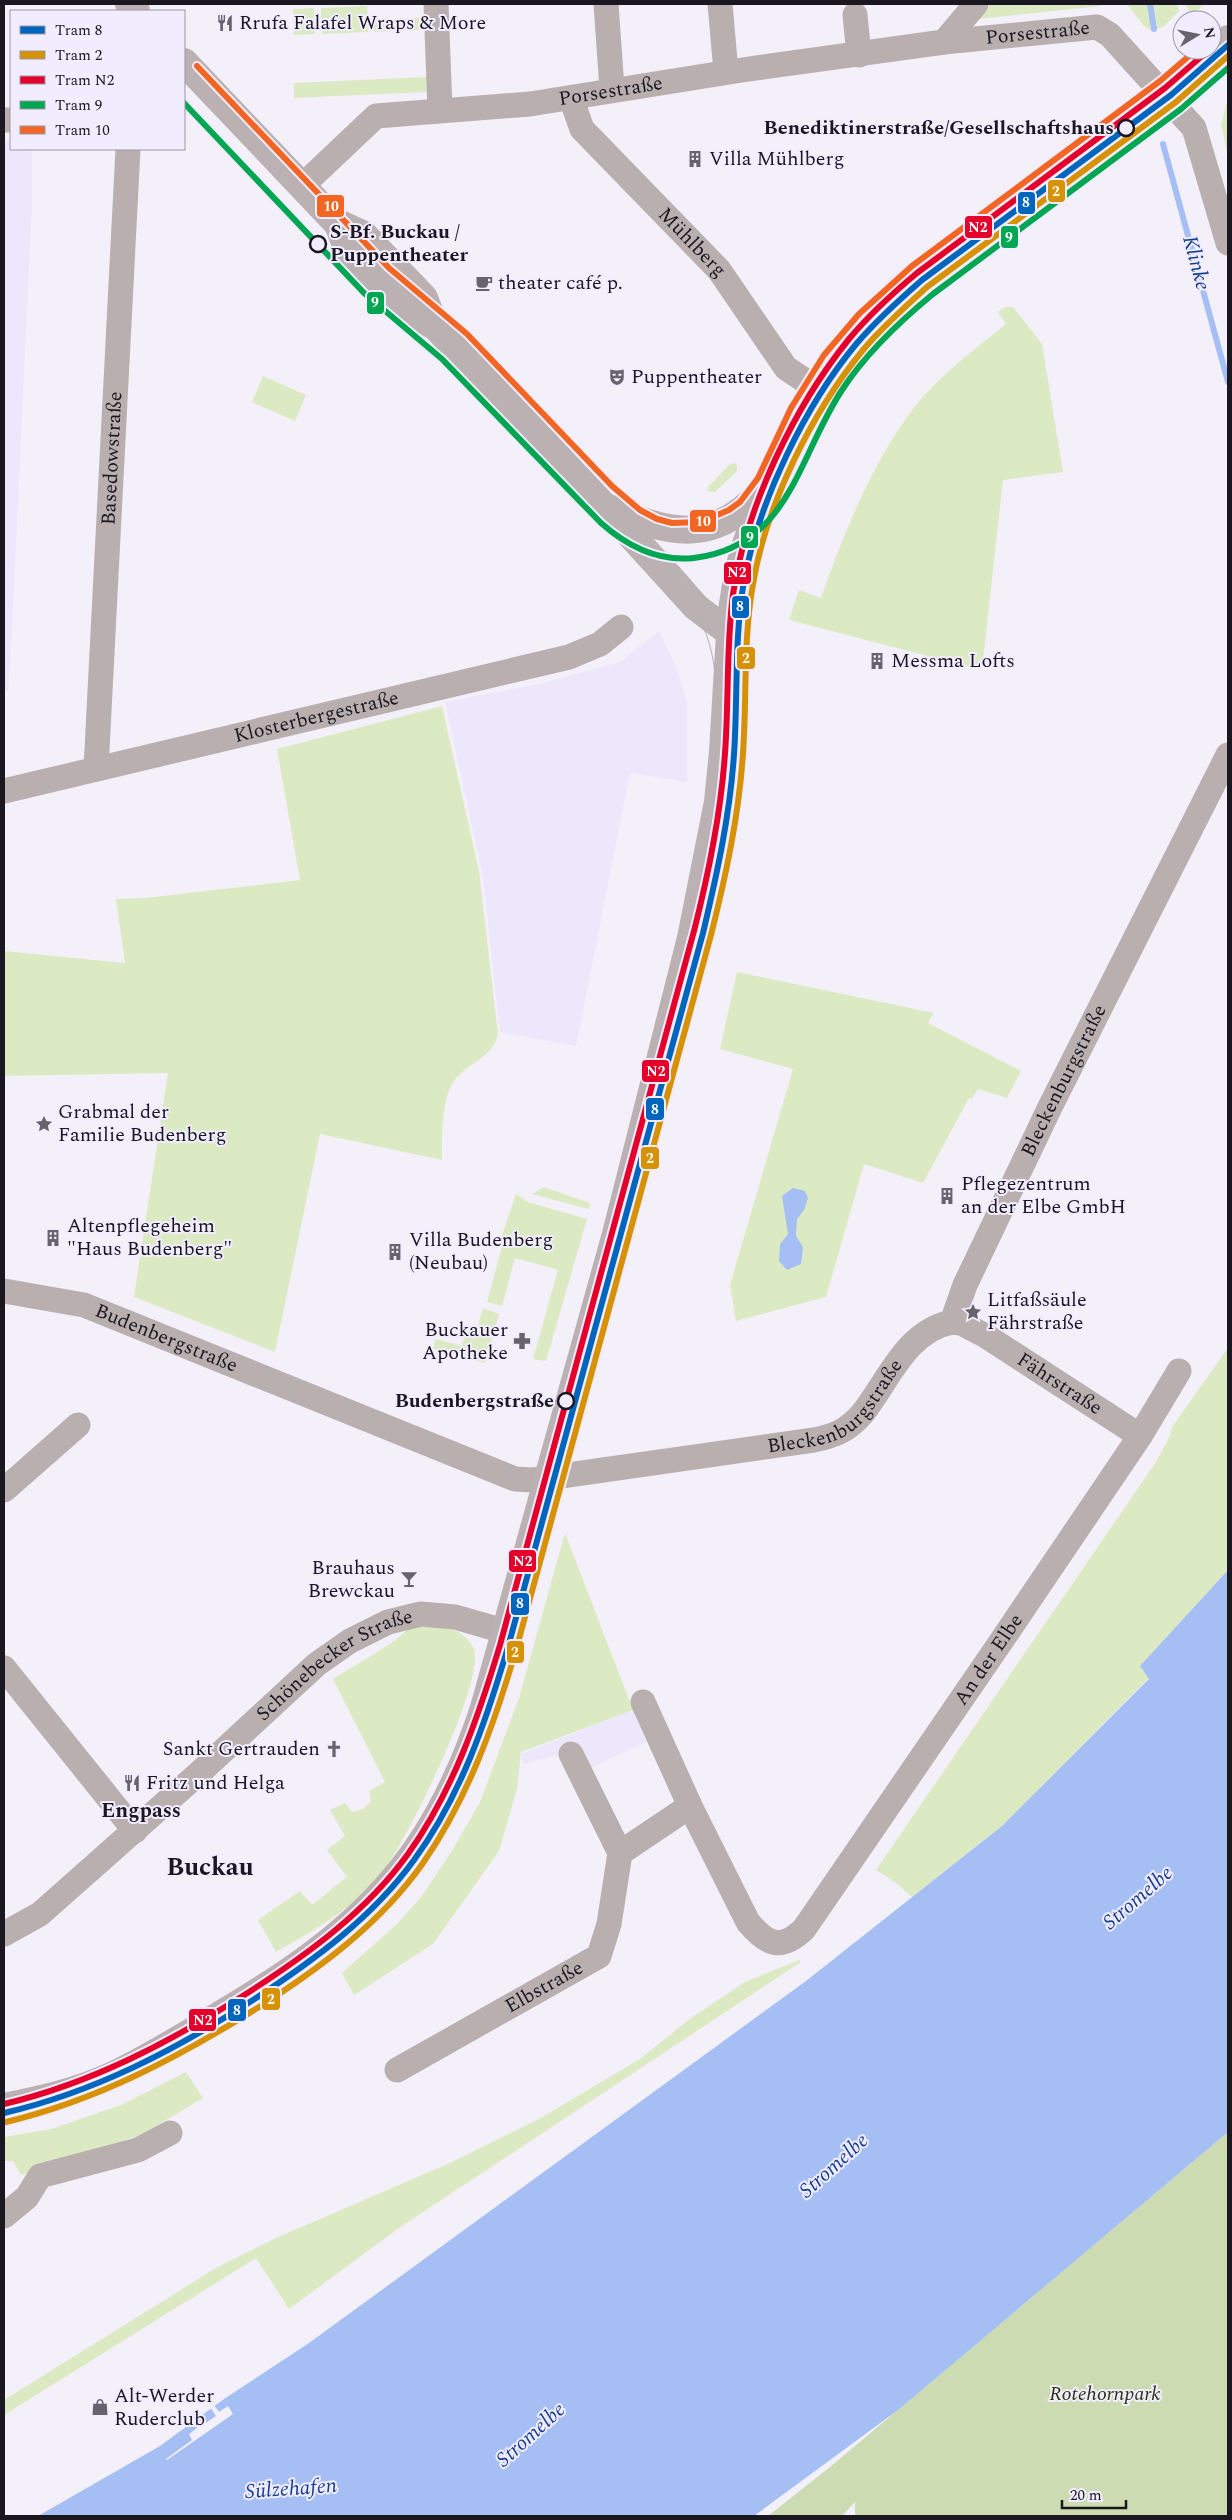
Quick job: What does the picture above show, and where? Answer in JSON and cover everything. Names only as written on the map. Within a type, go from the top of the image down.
[{"type":"main road","points":[[4,2107],[84,2086],[142,2061],[247,1998],[314,1954],[353,1921],[392,1881],[438,1814],[480,1722],[507,1632],[639,1145],[691,938],[718,802],[730,633],[738,572],[747,541],[772,481],[816,388],[853,336],[901,288],[1164,93],[1228,39]]},
{"type":"main road","points":[[185,63],[338,224],[364,235],[424,298],[435,326],[696,607],[730,633]]},
{"type":"main road","points":[[604,506],[661,528],[677,530],[700,529],[720,523],[741,512],[772,481]]},
{"type":"street","points":[[436,4],[440,110]]},
{"type":"street","points":[[606,4],[612,89]]},
{"type":"street","points":[[720,4],[726,72]]},
{"type":"street","name":"Porsestraße","points":[[944,42],[976,4]]},
{"type":"street","points":[[855,14],[859,55]]},
{"type":"street","name":"Porsestraße","points":[[302,186],[376,116],[530,104],[612,89],[944,42],[1098,28],[1110,34],[1186,116],[1196,132],[1228,243]]},
{"type":"street","name":"Mühlberg","points":[[571,98],[582,129],[719,270],[786,368],[816,388]]},
{"type":"street","name":"Basedowstraße","points":[[96,768],[128,150]]},
{"type":"street","name":"Klosterbergestraße","points":[[4,791],[569,657],[600,644],[621,627]]},
{"type":"street","name":"Bleckenburgstraße","points":[[548,1478],[814,1440],[838,1434],[862,1414],[922,1333],[939,1324],[952,1322],[965,1285],[1050,1107],[1228,755]]},
{"type":"street","name":"Budenbergstraße","points":[[4,1291],[84,1305],[511,1478],[533,1480],[548,1478]]},
{"type":"street","name":"Fährstraße","points":[[952,1322],[961,1323],[986,1336],[1140,1436]]},
{"type":"street","name":"An der Elbe","points":[[690,1806],[748,1922],[759,1935],[770,1942],[789,1941],[804,1928],[904,1786],[1140,1436],[1179,1372]]},
{"type":"street","points":[[4,1490],[78,1425]]},
{"type":"street","name":"Schönebecker Straße","points":[[4,1934],[40,1914],[135,1831],[318,1664],[368,1631],[404,1617],[421,1614],[455,1617],[507,1632]]},
{"type":"street","points":[[4,1668],[135,1831]]},
{"type":"street","points":[[571,1754],[620,1853],[690,1806],[643,1702]]},
{"type":"street","name":"Elbstraße","points":[[397,2070],[599,1956],[608,1924],[620,1853]]},
{"type":"street","points":[[4,2216],[26,2197],[40,2176],[138,2150],[170,2133]]},
{"type":"shaded area","points":[[4,140],[10,140],[10,150],[32,150],[32,203],[11,648],[8,691],[4,691]]},
{"type":"shaded area","points":[[659,631],[676,666],[687,701],[687,782],[630,773],[576,1046],[500,1032],[483,877],[445,702],[543,683],[620,662]]},
{"type":"shaded area","points":[[633,1710],[647,1742],[588,1769],[578,1750],[523,1764],[521,1754]]},
{"type":"green space","points":[[990,4],[1103,4],[1101,6],[977,19]]},
{"type":"green space","points":[[1127,4],[1177,4],[1179,10],[1172,10],[1172,18],[1164,26],[1152,31],[1143,25]]},
{"type":"green space","points":[[1186,4],[1204,4],[1198,10],[1188,10]]},
{"type":"green space","points":[[367,6],[368,32],[322,34],[321,8]]},
{"type":"green space","points":[[314,8],[315,34],[294,35],[293,9]]},
{"type":"green space","points":[[419,18],[420,30],[374,32],[373,20]]},
{"type":"green space","points":[[427,77],[427,92],[294,98],[294,83]]},
{"type":"green space","points":[[1228,98],[1228,156],[1221,125]]},
{"type":"green space","points":[[1005,307],[1013,307],[1042,344],[1063,472],[1003,480],[982,670],[789,620],[799,590],[821,598],[839,548],[872,474],[915,406],[958,363],[1006,324],[998,312]]},
{"type":"green space","points":[[263,376],[306,395],[295,421],[252,402]]},
{"type":"green space","points":[[735,463],[737,471],[715,492],[708,491],[708,487],[730,464]]},
{"type":"green space","points":[[442,706],[479,871],[498,1034],[491,1049],[466,1069],[454,1081],[450,1089],[444,1108],[442,1160],[320,1134],[275,1352],[134,1297],[168,1073],[4,1076],[4,951],[125,963],[116,899],[146,898],[300,880],[277,749]]},
{"type":"green space","points":[[737,972],[934,1013],[928,1023],[1021,1071],[1007,1098],[978,1089],[972,1099],[969,1098],[923,1183],[864,1164],[826,1297],[736,1321],[730,1285],[793,1069],[720,1049]]},
{"type":"green space","points":[[544,1187],[590,1203],[589,1209],[532,1194]]},
{"type":"green space","points":[[516,1194],[528,1202],[587,1219],[546,1361],[533,1359],[558,1270],[515,1258],[502,1306],[487,1302],[504,1239],[501,1238]]},
{"type":"green space","points":[[483,1308],[499,1314],[485,1363],[433,1349],[436,1339],[461,1346],[465,1337],[474,1339]]},
{"type":"green space","points":[[1228,1348],[1228,1570],[1140,1666],[1149,1678],[1002,1826],[912,1897],[896,1883],[876,1870],[1156,1462],[1170,1436],[1172,1427]]},
{"type":"green space","points":[[565,1533],[633,1710],[521,1752],[517,1789],[499,1851],[433,1944],[354,1995],[342,1973],[397,1924],[421,1897],[453,1849],[480,1802],[519,1698]]},
{"type":"green space","points":[[409,1626],[436,1626],[453,1630],[468,1639],[473,1647],[475,1663],[469,1690],[458,1722],[426,1795],[395,1854],[384,1870],[348,1906],[320,1926],[276,1952],[258,1920],[300,1891],[312,1905],[347,1877],[327,1850],[345,1836],[330,1810],[345,1803],[352,1812],[363,1809],[371,1801],[369,1791],[385,1782],[333,1679],[387,1646],[405,1632]]},
{"type":"green space","points":[[799,1960],[801,1962],[399,2228],[289,2309],[256,2258],[4,2415],[4,2400],[216,2268],[276,2238],[452,2162],[539,2119],[640,2059],[691,2018],[745,1982]]},
{"type":"green space","points":[[186,2072],[203,2098],[141,2135],[21,2175],[13,2161],[4,2161],[4,2137],[51,2129],[121,2105]]},
{"type":"green space","name":"Rotehornpark","points":[[1228,2132],[1228,2516],[855,2516],[855,2502],[842,2516],[768,2516],[830,2467]]},
{"type":"water","points":[[793,1188],[805,1191],[808,1198],[804,1210],[797,1219],[796,1236],[803,1247],[801,1264],[787,1270],[779,1261],[780,1244],[788,1234],[782,1196]]},
{"type":"water","points":[[1228,1570],[1228,2132],[898,2410],[754,2516],[38,2516],[160,2446],[224,2399],[309,2343],[806,1981],[1002,1826],[1149,1679],[1140,1666]]},
{"type":"pier","points":[[214,2405],[219,2412],[228,2406],[233,2414],[167,2460],[192,2440],[189,2434],[197,2428],[192,2420],[196,2418],[201,2426],[216,2416],[210,2407]]},
{"type":"waterway","name":"Klinke","points":[[1150,4],[1154,29]]},
{"type":"waterway","name":"Klinke","points":[[1163,144],[1228,382]]},
{"type":"tram line","name":"8","points":[[4,2113],[70,2094],[133,2067],[194,2036],[253,2000],[298,1970],[360,1920],[397,1881],[431,1836],[459,1784],[481,1730],[508,1647],[703,933],[722,844],[732,777],[739,624],[744,581],[761,519],[787,455],[802,424],[838,368],[857,343],[880,318],[922,280],[1171,95],[1228,45]]},
{"type":"tram line","name":"2","points":[[6,2122],[73,2102],[137,2075],[199,2043],[282,1992],[327,1960],[369,1925],[406,1885],[439,1838],[478,1760],[499,1706],[516,1650],[711,935],[727,867],[741,776],[748,626],[753,584],[768,523],[780,492],[809,430],[826,402],[863,350],[886,325],[927,287],[1176,102],[1228,56]]},
{"type":"tram line","name":"10","points":[[197,66],[389,268],[467,334],[612,486],[640,510],[657,519],[672,523],[701,522],[729,510],[740,502],[758,478],[791,408],[824,355],[859,314],[912,266],[1160,81],[1184,60]]},
{"type":"tram line","name":"N2","points":[[4,2104],[69,2085],[131,2058],[191,2027],[249,1992],[293,1963],[355,1913],[392,1875],[424,1830],[463,1753],[483,1700],[500,1645],[694,931],[709,865],[721,798],[727,713],[729,634],[733,594],[739,561],[749,527],[775,459],[810,395],[829,366],[849,339],[882,304],[917,273],[1165,88],[1197,60]]},
{"type":"tram line","name":"9","points":[[185,104],[364,293],[442,359],[601,523],[621,539],[644,551],[681,559],[694,558],[726,550],[751,536],[771,518],[787,495],[827,416],[851,376],[896,327],[933,294],[1181,109],[1228,68]]},
{"type":"tram line","points":[[602,486],[683,572],[709,604],[727,638],[736,678],[737,701]]},
{"type":"tram line","points":[[600,499],[662,563],[679,584],[694,608],[706,633],[713,661],[716,693]]},
{"type":"place","name":"Rrufa Falafel Wraps & More","points":[[225,23]]},
{"type":"place","name":"Benediktinerstraße/Gesellschaftshaus","points":[[1126,128]]},
{"type":"place","name":"Villa Mühlberg","points":[[695,159]]},
{"type":"place","name":"S-Bf. Buckau / Puppentheater","points":[[318,244]]},
{"type":"place","name":"theater café p.","points":[[484,283]]},
{"type":"place","name":"Puppentheater","points":[[617,377]]},
{"type":"place","name":"Messma Lofts","points":[[877,661]]},
{"type":"place","name":"Grabmal der Familie Budenberg","points":[[44,1124]]},
{"type":"place","name":"Pflegezentrum an der Elbe GmbH","points":[[947,1196]]},
{"type":"place","name":"Altenpflegeheim \"Haus Budenberg\"","points":[[53,1238]]},
{"type":"place","name":"Villa Budenberg (Neubau)","points":[[395,1252]]},
{"type":"place","name":"Litfaßsäule Fährstraße","points":[[973,1312]]},
{"type":"place","name":"Buckauer Apotheke","points":[[522,1341]]},
{"type":"place","name":"Budenbergstraße","points":[[566,1401]]},
{"type":"place","name":"Brauhaus Brewckau","points":[[409,1579]]},
{"type":"place","name":"Sankt Gertrauden","points":[[334,1749]]},
{"type":"place","name":"Fritz und Helga","points":[[132,1783]]},
{"type":"place","name":"Alt-Werder Ruderclub","points":[[100,2407]]},
{"type":"district","name":"Engpass","points":[[141,1811]]},
{"type":"district","name":"Buckau","points":[[210,1868]]},
{"type":"water label","name":"Stromelbe","points":[[1138,1898]]},
{"type":"water label","name":"Stromelbe","points":[[834,2166]]},
{"type":"water label","name":"Stromelbe","points":[[531,2435]]},
{"type":"water label","name":"Sülzehafen","points":[[291,2489]]}]
